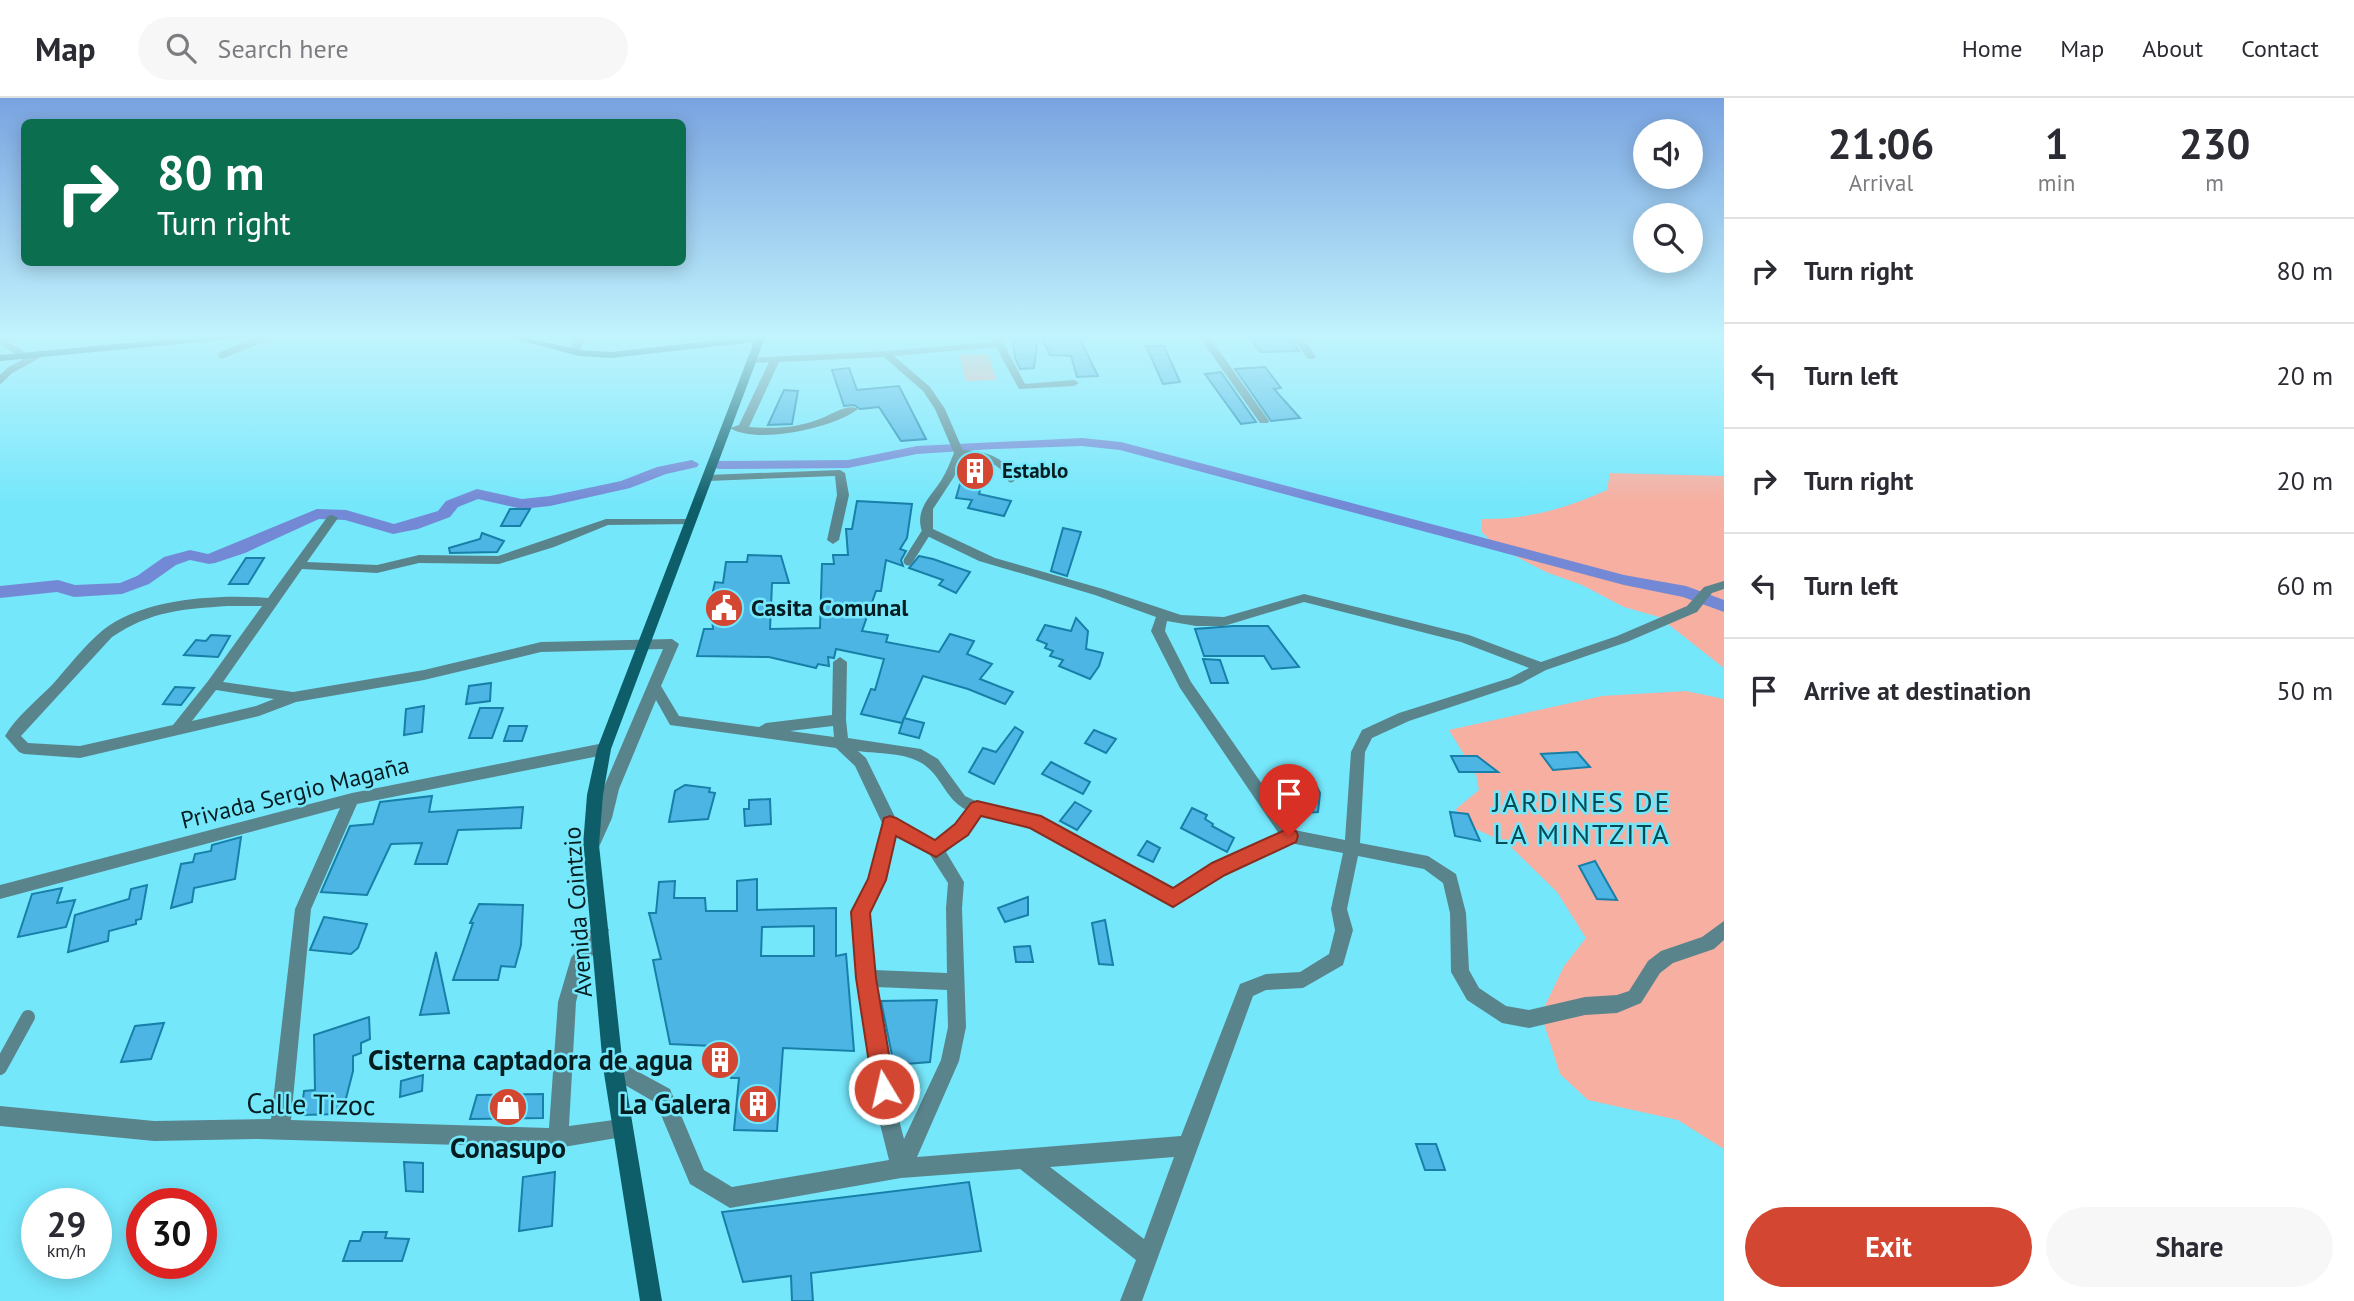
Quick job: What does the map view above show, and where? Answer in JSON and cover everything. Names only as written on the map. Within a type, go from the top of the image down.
[{"type":"main road","name":"Avenida Cointzio","points":[[651,1301],[613,1067],[591,845],[595,795],[604,749],[707,478],[735,428],[744,391]]},
{"type":"street","points":[[756,391],[735,428],[778,433],[802,430],[853,409]]},
{"type":"street","points":[[928,391],[940,409],[957,450],[948,479],[930,502],[924,516],[927,531],[989,560],[1118,599],[1162,617],[1212,622],[1232,620],[1287,600],[1304,598],[1464,638],[1541,667]]},
{"type":"street","points":[[1243,391],[1264,421]]},
{"type":"street","points":[[707,478],[840,473],[843,495],[832,540]]},
{"type":"street","points":[[177,730],[213,685],[332,518]]},
{"type":"street","points":[[300,565],[377,569],[419,559],[499,560],[606,522],[690,522]]},
{"type":"street","points":[[1131,1301],[1186,1146],[1246,990],[1266,982],[1303,980],[1336,959],[1344,930],[1339,909],[1352,848],[1358,752],[1367,734],[1404,717],[1515,681],[1541,667],[1622,639],[1692,609],[1708,590],[1724,584]]},
{"type":"street","points":[[272,603],[253,600],[149,612],[126,622],[107,635],[12,736],[24,748],[80,752],[259,711],[293,697],[424,675],[541,647],[672,644],[611,789],[604,818],[591,845]]},
{"type":"street","points":[[1162,617],[1158,631],[1185,684],[1289,836]]},
{"type":"street","points":[[840,662],[839,720],[842,745],[861,762],[890,823],[936,849],[956,882],[954,908],[957,1027],[950,1061],[901,1168]]},
{"type":"street","points":[[213,685],[293,697]]},
{"type":"street","points":[[655,687],[676,721],[916,753],[933,763],[960,800],[977,808],[1034,822],[1173,898],[1219,869],[1289,836],[1428,863],[1450,880],[1458,913],[1460,972],[1472,994],[1502,1014],[1529,1018],[1584,1006],[1617,1004],[1635,997],[1654,967],[1667,957],[1708,943],[1724,929]]},
{"type":"street","points":[[748,730],[839,720]]},
{"type":"street","name":"Privada Sergio Magaña","points":[[0,892],[352,799],[604,749]]},
{"type":"street","points":[[280,1131],[303,909],[352,799]]},
{"type":"street","points":[[936,849],[961,830],[977,808]]},
{"type":"street","points":[[890,823],[877,880],[860,912],[866,978],[888,1116],[901,1168]]},
{"type":"street","points":[[558,1138],[567,1002],[577,964],[600,930]]},
{"type":"street","points":[[866,978],[956,982]]},
{"type":"street","points":[[613,1067],[663,1096],[696,1177],[730,1198],[901,1168],[1186,1146]]},
{"type":"street","name":"Calle Tizoc","points":[[0,1116],[154,1131],[280,1131],[558,1138],[621,1129]]},
{"type":"street","points":[[1021,1158],[1149,1256]]},
{"type":"lane","points":[[957,450],[990,458],[1010,474],[1011,480]]},
{"type":"lane","points":[[908,561],[927,531]]},
{"type":"lane","points":[[0,1069],[28,1017]]},
{"type":"shaded area","points":[[1610,473],[1724,476],[1724,668],[1659,617],[1624,607],[1582,585],[1546,572],[1496,546],[1482,532],[1482,519],[1546,512],[1607,490]]},
{"type":"shaded area","points":[[1686,691],[1724,699],[1724,1149],[1678,1120],[1588,1100],[1560,1074],[1541,1014],[1564,966],[1586,938],[1557,892],[1508,844],[1463,823],[1456,809],[1479,790],[1476,774],[1449,730],[1602,696]]},
{"type":"building","points":[[783,391],[798,391],[792,424],[768,425]]},
{"type":"building","points":[[839,391],[902,391],[926,439],[901,441],[879,407],[860,409],[854,405],[844,406]]},
{"type":"building","points":[[1217,391],[1234,391],[1256,422],[1241,424]]},
{"type":"building","points":[[1250,391],[1276,391],[1300,418],[1271,421]]},
{"type":"building","points":[[967,460],[987,464],[979,494],[1011,501],[1004,516],[968,508],[972,500],[956,498]]},
{"type":"building","points":[[857,501],[912,504],[907,538],[900,549],[906,551],[901,560],[903,566],[886,560],[881,591],[876,591],[862,631],[888,635],[886,642],[939,652],[950,634],[974,641],[967,654],[992,664],[980,679],[1013,692],[1005,704],[968,689],[923,676],[902,723],[861,714],[871,689],[875,690],[884,659],[836,649],[834,658],[828,657],[829,666],[818,664],[816,668],[769,657],[697,656],[704,629],[713,629],[711,600],[715,582],[723,583],[726,562],[747,562],[748,555],[781,556],[789,583],[772,583],[770,629],[820,628],[822,564],[834,564],[833,555],[848,555],[846,529],[852,529]]},
{"type":"building","points":[[510,509],[530,509],[520,526],[501,526]]},
{"type":"building","points":[[1063,528],[1081,532],[1067,576],[1051,571]]},
{"type":"building","points":[[482,533],[504,541],[497,552],[450,553],[449,548],[480,539]]},
{"type":"building","points":[[919,556],[970,572],[956,593],[939,585],[943,580],[909,568]]},
{"type":"building","points":[[246,558],[264,558],[248,584],[229,584]]},
{"type":"building","points":[[1076,618],[1088,631],[1086,649],[1103,653],[1099,666],[1090,679],[1059,666],[1063,660],[1050,656],[1053,651],[1045,648],[1047,644],[1037,640],[1045,625],[1071,631]]},
{"type":"building","points":[[1268,626],[1299,667],[1272,669],[1264,656],[1204,656],[1195,629]]},
{"type":"building","points":[[211,635],[230,636],[218,657],[184,655],[196,640],[206,641]]},
{"type":"building","points":[[1203,659],[1220,660],[1228,683],[1211,683]]},
{"type":"building","points":[[491,683],[490,701],[466,704],[469,686]]},
{"type":"building","points":[[175,687],[194,688],[181,705],[163,704]]},
{"type":"building","points":[[424,706],[422,732],[404,735],[406,709]]},
{"type":"building","points":[[480,708],[503,708],[492,738],[469,738]]},
{"type":"building","points":[[904,718],[924,723],[919,738],[899,733]]},
{"type":"building","points":[[509,726],[527,726],[522,741],[504,741]]},
{"type":"building","points":[[1015,727],[1023,732],[994,784],[969,772],[983,748],[996,752]]},
{"type":"building","points":[[1094,730],[1116,739],[1106,753],[1085,743]]},
{"type":"building","points":[[1577,752],[1590,767],[1553,770],[1541,754]]},
{"type":"building","points":[[1451,756],[1477,756],[1498,772],[1459,772]]},
{"type":"building","points":[[1051,762],[1090,782],[1083,794],[1042,774]]},
{"type":"building","points":[[1315,783],[1320,793],[1318,812],[1290,814],[1276,785]]},
{"type":"building","points":[[685,785],[710,788],[709,792],[715,793],[708,819],[669,822],[675,791]]},
{"type":"building","points":[[432,796],[429,812],[523,807],[521,828],[458,830],[447,864],[415,864],[422,843],[391,844],[367,895],[321,892],[350,826],[373,824],[380,802]]},
{"type":"building","points":[[770,799],[771,824],[745,826],[744,809],[749,809],[749,800]]},
{"type":"building","points":[[1075,802],[1091,811],[1077,830],[1060,821]]},
{"type":"building","points":[[1192,808],[1207,815],[1205,819],[1213,824],[1212,826],[1234,838],[1227,852],[1181,828]]},
{"type":"building","points":[[1450,812],[1468,814],[1480,841],[1455,836]]},
{"type":"building","points":[[241,837],[235,879],[194,888],[192,902],[171,908],[181,864],[193,862],[195,854],[211,851],[212,845]]},
{"type":"building","points":[[1147,841],[1160,848],[1153,862],[1138,855]]},
{"type":"building","points":[[1595,861],[1617,900],[1597,899],[1579,866]]},
{"type":"building","points":[[757,879],[757,910],[836,908],[836,956],[846,954],[854,1051],[783,1048],[777,1131],[734,1130],[739,1078],[731,1078],[732,1072],[725,1071],[725,1067],[716,1063],[713,1046],[670,1044],[653,960],[661,959],[649,913],[656,913],[659,882],[675,881],[674,898],[705,898],[706,911],[737,911],[737,881]],"holes":[[[814,926],[814,956],[761,956],[762,927]]]},
{"type":"building","points":[[147,885],[141,919],[136,920],[136,924],[109,931],[108,941],[68,952],[75,915],[129,899],[131,889]]},
{"type":"building","points":[[62,888],[57,903],[75,900],[66,927],[18,937],[32,894]]},
{"type":"building","points":[[1028,897],[1028,915],[1005,922],[998,908]]},
{"type":"building","points":[[479,904],[523,905],[521,945],[515,967],[501,966],[498,980],[453,980],[473,923],[470,923]]},
{"type":"building","points":[[324,917],[367,924],[358,948],[351,954],[310,950]]},
{"type":"building","points":[[1105,920],[1113,965],[1099,964],[1092,923]]},
{"type":"building","points":[[1030,946],[1033,962],[1016,962],[1014,947]]},
{"type":"building","points":[[436,952],[449,1013],[420,1015]]},
{"type":"building","points":[[937,1000],[930,1062],[894,1065],[881,1001]]},
{"type":"building","points":[[369,1017],[370,1039],[361,1043],[361,1053],[353,1056],[353,1071],[342,1114],[301,1115],[304,1091],[315,1090],[314,1035]]},
{"type":"building","points":[[164,1023],[151,1059],[121,1062],[135,1026]]},
{"type":"building","points":[[423,1075],[422,1091],[400,1097],[401,1081]]},
{"type":"building","name":"Conasupo","points":[[543,1094],[543,1118],[470,1119],[477,1095]]},
{"type":"building","points":[[1416,1144],[1436,1144],[1445,1170],[1425,1170]]},
{"type":"building","points":[[404,1162],[423,1163],[423,1192],[406,1191]]},
{"type":"building","points":[[555,1172],[552,1226],[519,1231],[523,1177]]},
{"type":"building","points":[[969,1182],[981,1251],[811,1273],[813,1301],[792,1301],[791,1276],[743,1282],[722,1212]]},
{"type":"building","points":[[363,1232],[387,1232],[385,1238],[409,1239],[402,1261],[343,1261],[350,1241],[360,1241]]},
{"type":"waterway","points":[[718,465],[848,464],[917,450],[993,445],[1082,442],[1121,446],[1624,580],[1686,592],[1724,606]]},
{"type":"waterway","points":[[0,592],[58,586],[74,591],[122,588],[143,580],[170,561],[190,555],[209,559],[239,549],[317,514],[346,515],[393,529],[412,526],[444,514],[452,504],[477,494],[522,504],[550,501],[625,485],[662,470],[692,464]]},
{"type":"place","name":"Establo","points":[[975,471]]},
{"type":"place","name":"Casita Comunal","points":[[724,608]]},
{"type":"place","name":"Cisterna captadora de agua","points":[[720,1060]]},
{"type":"place","name":"La Galera","points":[[758,1104]]},
{"type":"place","name":"Conasupo","points":[[508,1107]]},
{"type":"district","name":"JARDINES DE LA MINTZITA","points":[[1582,818]]},
{"type":"route","points":[[884,1089],[866,978],[860,912],[877,880],[890,823],[936,849],[961,830],[977,808],[1034,822],[1173,898],[1219,869],[1289,836]]}]
